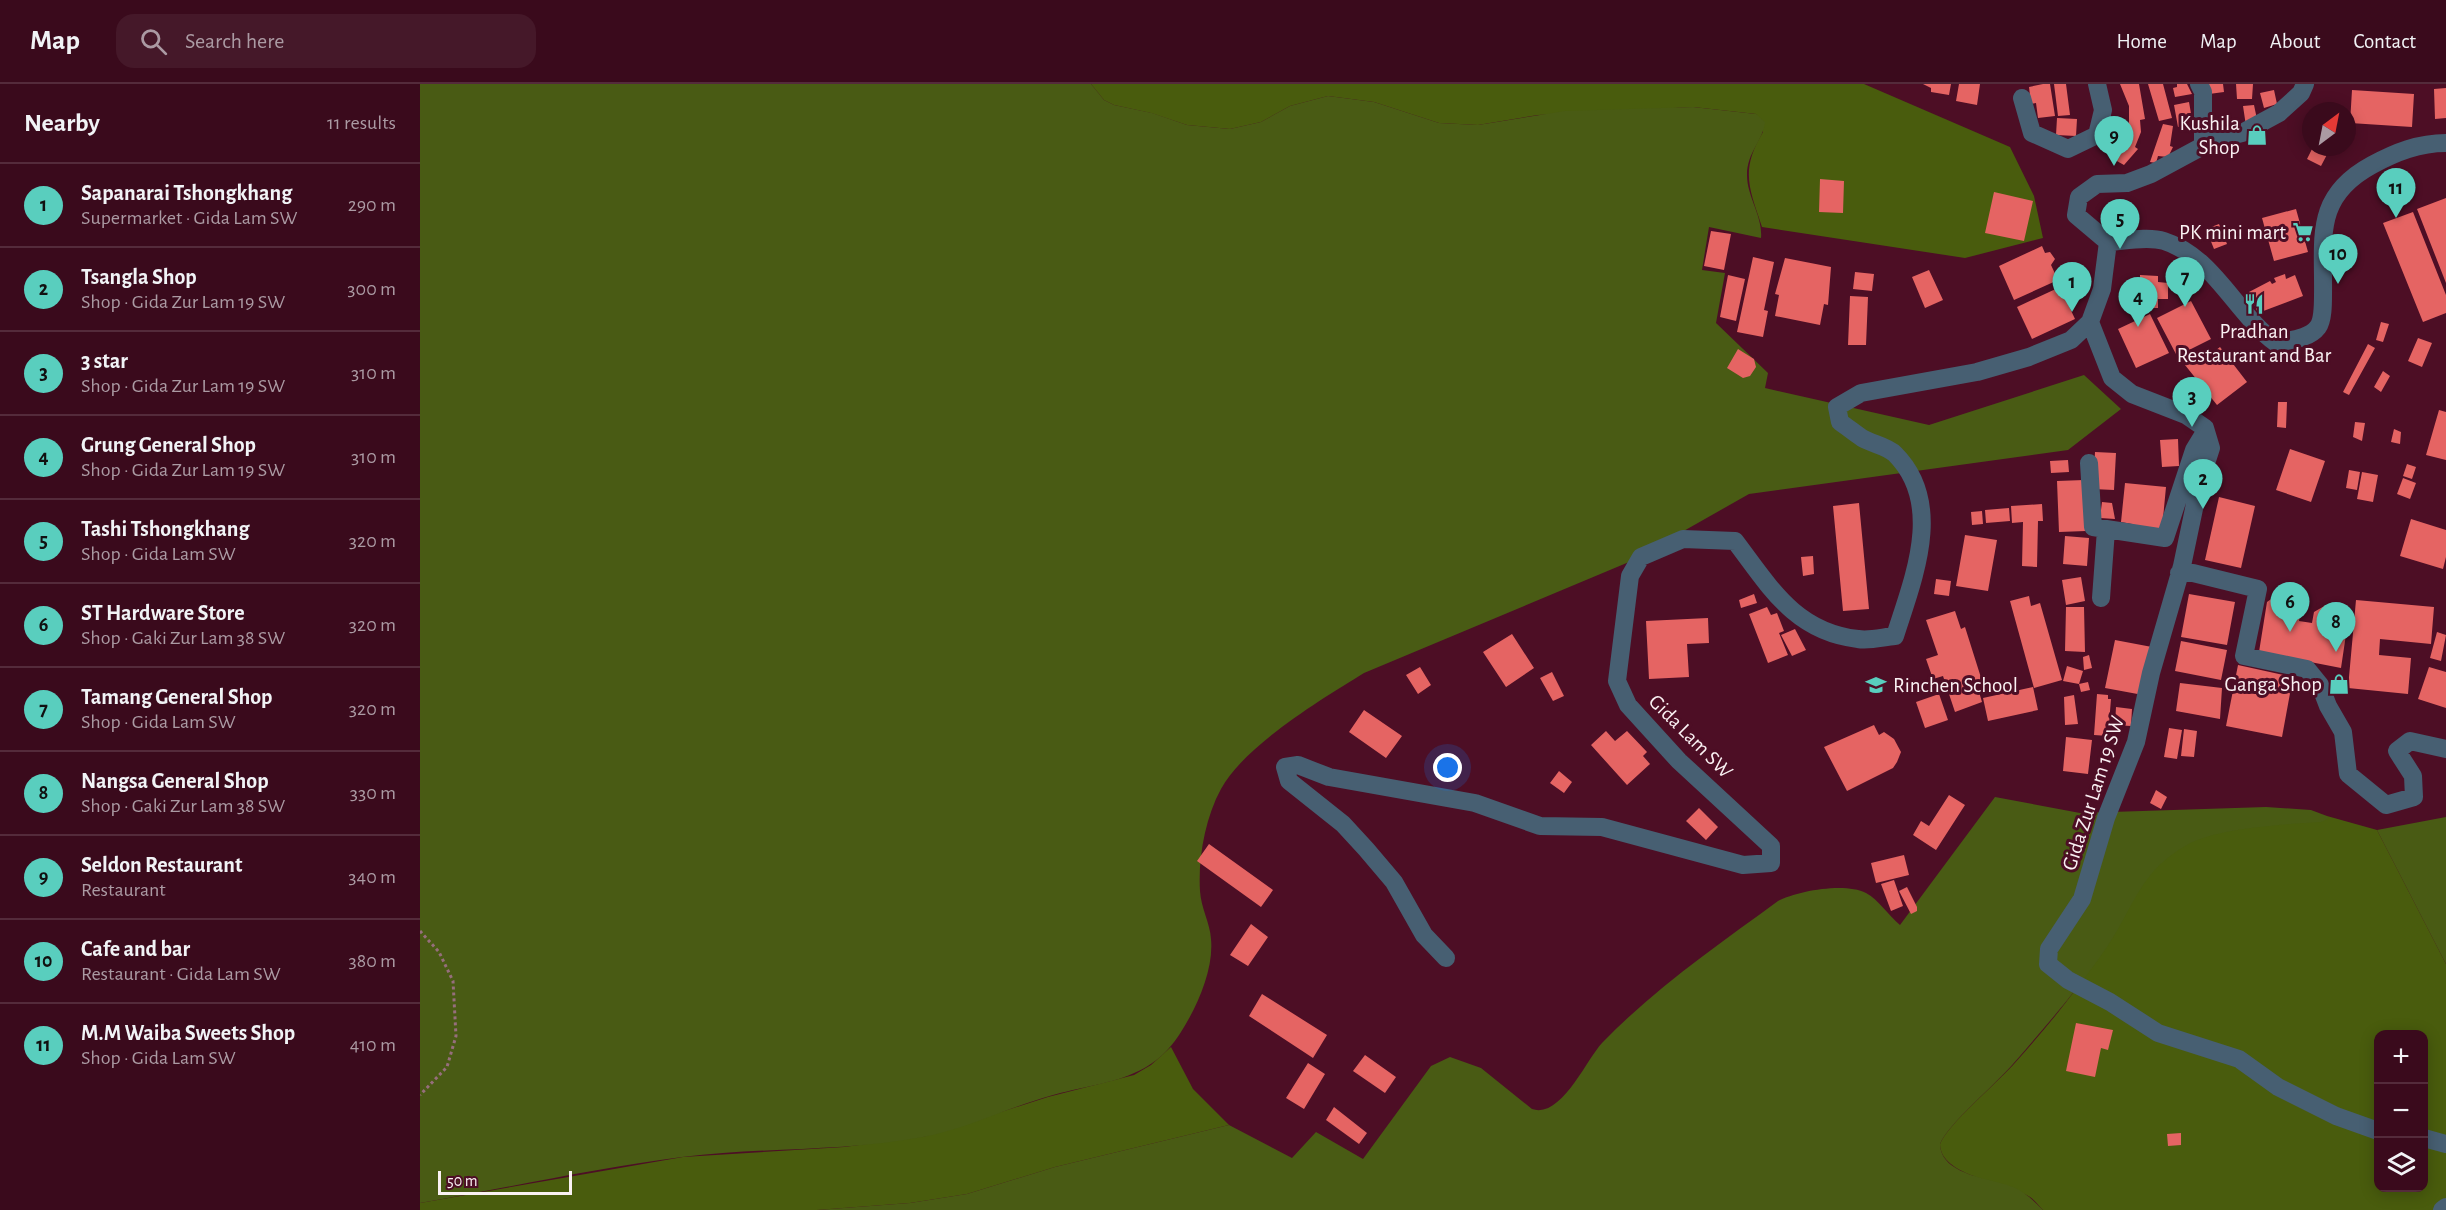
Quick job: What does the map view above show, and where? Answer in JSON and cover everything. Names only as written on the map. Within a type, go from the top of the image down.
[{"type":"street","points":[[2022,98],[2032,134],[2068,149],[2097,135],[2103,110],[2097,84]]},
{"type":"street","points":[[2199,84],[2203,92],[2203,146]]},
{"type":"street","points":[[2305,84],[2301,93],[2278,113],[2242,133],[2214,140],[2151,174],[2127,183],[2097,184],[2079,197],[2076,215],[2108,242],[2163,240],[2202,261],[2257,329],[2276,343],[2306,336],[2319,326],[2323,305],[2323,230],[2330,206],[2346,181],[2397,152],[2432,143],[2446,143]]},
{"type":"street","name":"Gida Lam SW","points":[[1446,957],[1424,935],[1394,882],[1343,824],[1289,781],[1285,766],[1298,765],[1329,777],[1475,803],[1540,826],[1602,826],[1743,865],[1771,863],[1771,846],[1745,819],[1679,761],[1628,705],[1617,681],[1630,576],[1641,557],[1683,538],[1735,541],[1777,596],[1805,622],[1829,634],[1860,640],[1895,636],[1919,557],[1922,505],[1917,485],[1894,453],[1863,438],[1840,422],[1837,407],[1861,393],[1977,372],[2030,357],[2071,340],[2090,322],[2102,289],[2108,242]]},
{"type":"street","points":[[2089,463],[2093,527],[2165,538],[2194,450],[2205,432],[2205,428],[2186,415],[2132,394],[2112,378],[2090,322]]},
{"type":"street","name":"Gida Zur Lam 19 SW","points":[[2205,432],[2211,448],[2199,485],[2179,573],[2151,673],[2136,742],[2106,818],[2082,899],[2049,949],[2048,964],[2068,980],[2110,1002],[2158,1033],[2239,1059],[2278,1087],[2336,1116],[2374,1129]]},
{"type":"street","points":[[2101,598],[2106,530]]},
{"type":"street","points":[[2179,573],[2193,573],[2258,589],[2244,656],[2307,669],[2320,685],[2328,706],[2343,732],[2348,774],[2386,805],[2414,797],[2413,776],[2397,751],[2410,741],[2446,749]]},
{"type":"street","points":[[2428,1139],[2446,1144]]},
{"type":"street","points":[[2442,1210],[2446,1207]]},
{"type":"path","points":[[420,931],[439,952],[453,981],[456,1036],[447,1067],[420,1095]]},
{"type":"green space","points":[[420,84],[1091,84],[1104,100],[1114,105],[1152,113],[1187,125],[1230,129],[1261,122],[1290,106],[1328,96],[1374,102],[1439,123],[1478,125],[1565,111],[1693,107],[1756,114],[1765,122],[1764,129],[1752,153],[1747,175],[1749,191],[1760,222],[1761,238],[1709,227],[1702,270],[1725,273],[1716,323],[1768,373],[1765,388],[1929,425],[2084,375],[2121,409],[2068,450],[1749,494],[1629,562],[1364,673],[1286,724],[1232,772],[1215,800],[1204,839],[1200,866],[1201,897],[1211,939],[1207,975],[1193,1011],[1181,1032],[1155,1061],[1140,1070],[1108,1082],[1037,1100],[956,1129],[923,1137],[863,1145],[682,1157],[584,1172],[420,1203]]},
{"type":"green space","points":[[1091,84],[1864,84],[2010,147],[2034,196],[2043,238],[1965,258],[1762,227],[1753,201],[1749,179],[1751,157],[1763,132],[1756,114],[1693,107],[1538,115],[1478,125],[1439,123],[1374,102],[1328,96],[1290,106],[1261,122],[1230,129],[1187,125],[1151,113],[1114,105],[1104,100]]},
{"type":"green space","points":[[1995,797],[2080,813],[2266,807],[2311,810],[2327,816],[2328,819],[2321,822],[2252,828],[2215,835],[2199,839],[2171,855],[2148,878],[2107,947],[2062,1007],[2013,1064],[1944,1136],[1940,1144],[1943,1155],[1949,1163],[1969,1174],[2017,1189],[2043,1210],[817,1210],[910,1203],[967,1194],[1055,1167],[1229,1125],[1292,1158],[1316,1132],[1363,1159],[1431,1066],[1450,1057],[1481,1068],[1532,1109],[1543,1110],[1563,1097],[1602,1043],[1643,1004],[1687,968],[1778,901],[1821,889],[1857,890],[1875,899],[1900,925]]},
{"type":"green space","points":[[2327,816],[2377,830],[2446,964],[2446,1210],[2043,1210],[2032,1198],[2020,1192],[1977,1177],[1951,1164],[1943,1155],[1940,1144],[1944,1136],[2014,1064],[2055,1016],[2078,986],[2126,907],[2153,870],[2169,855],[2188,843],[2218,833],[2256,826],[2327,819]]},
{"type":"green space","points":[[2446,817],[2446,964],[2377,830]]},
{"type":"green space","points":[[1171,1047],[1193,1089],[1229,1125],[1055,1167],[967,1194],[910,1203],[817,1210],[420,1210],[420,1203],[683,1157],[844,1147],[926,1136],[1048,1097],[1134,1075],[1151,1065]]},
{"type":"building","points":[[1923,84],[1951,84],[1949,95],[1931,92],[1931,88]]},
{"type":"building","points":[[1959,84],[1980,84],[1977,105],[1956,101]]},
{"type":"building","points":[[2050,84],[2055,116],[2038,118],[2036,103],[2031,104],[2029,87]]},
{"type":"building","points":[[2054,84],[2066,84],[2070,115],[2058,116]]},
{"type":"building","points":[[2120,84],[2139,84],[2145,119],[2140,120],[2141,132],[2135,147],[2138,149],[2124,165],[2115,160],[2118,154],[2113,151],[2121,133],[2125,134],[2129,122],[2129,106]]},
{"type":"building","points":[[2148,84],[2163,84],[2172,118],[2159,121]]},
{"type":"building","points":[[2177,84],[2187,84],[2192,94],[2175,97],[2173,88],[2177,87]]},
{"type":"building","points":[[2208,84],[2223,84],[2224,92],[2209,94]]},
{"type":"building","points":[[2236,84],[2253,84],[2252,99],[2237,99]]},
{"type":"building","points":[[2446,88],[2446,118],[2435,119],[2434,89]]},
{"type":"building","points":[[2274,90],[2277,104],[2264,108],[2260,93]]},
{"type":"building","points":[[2352,90],[2414,94],[2412,127],[2356,123],[2356,102],[2351,102]]},
{"type":"building","points":[[2189,102],[2193,125],[2178,127],[2174,105]]},
{"type":"building","points":[[2254,105],[2258,124],[2246,126],[2243,106]]},
{"type":"building","points":[[2057,118],[2077,119],[2076,136],[2056,135]]},
{"type":"building","points":[[2163,124],[2173,126],[2170,146],[2173,147],[2168,157],[2158,156],[2156,163],[2150,162]]},
{"type":"building","points":[[2308,156],[2326,156],[2321,166],[2307,159]]},
{"type":"building","points":[[1820,179],[1844,181],[1843,213],[1819,212]]},
{"type":"building","points":[[1994,192],[2033,201],[2024,241],[1985,233]]},
{"type":"building","points":[[2446,198],[2446,283],[2417,209]]},
{"type":"building","points":[[2296,209],[2308,252],[2274,261],[2262,218]]},
{"type":"building","points":[[2413,212],[2446,295],[2446,313],[2423,322],[2383,223]]},
{"type":"building","points":[[2219,224],[2227,244],[2214,249],[2206,229]]},
{"type":"building","points":[[1711,231],[1731,234],[1724,270],[1704,266]]},
{"type":"building","points":[[2042,246],[2045,253],[2050,252],[2055,259],[2051,265],[2058,280],[2014,300],[1999,266]]},
{"type":"building","points":[[1753,257],[1774,262],[1764,310],[1768,311],[1763,337],[1737,332]]},
{"type":"building","points":[[1785,258],[1831,267],[1828,305],[1824,304],[1820,325],[1775,316],[1779,295],[1775,294]]},
{"type":"building","points":[[1929,270],[1943,300],[1925,308],[1912,277]]},
{"type":"building","points":[[1855,272],[1874,274],[1872,291],[1853,289]]},
{"type":"building","points":[[2285,274],[2286,279],[2295,275],[2303,296],[2258,313],[2249,292],[2270,281],[2272,284],[2276,282],[2274,278]]},
{"type":"building","points":[[1728,275],[1745,279],[1736,321],[1720,317]]},
{"type":"building","points":[[2140,275],[2158,276],[2158,282],[2168,283],[2168,299],[2158,299],[2158,308],[2139,308],[2139,305],[2135,305],[2135,292],[2140,293]]},
{"type":"building","points":[[2060,287],[2075,319],[2032,339],[2017,307]]},
{"type":"building","points":[[1850,296],[1868,297],[1866,345],[1848,345]]},
{"type":"building","points":[[2191,301],[2211,339],[2177,356],[2157,318]]},
{"type":"building","points":[[2150,314],[2169,353],[2136,368],[2118,329]]},
{"type":"building","points":[[2381,322],[2389,324],[2383,342],[2376,340]]},
{"type":"building","points":[[2418,338],[2432,343],[2422,367],[2408,361]]},
{"type":"building","points":[[2368,344],[2375,348],[2349,395],[2343,392]]},
{"type":"building","points":[[2220,347],[2247,382],[2217,405],[2185,365],[2197,356],[2201,362]]},
{"type":"building","points":[[1738,349],[1754,359],[1756,367],[1750,376],[1743,378],[1727,368]]},
{"type":"building","points":[[2383,371],[2390,376],[2381,392],[2374,387]]},
{"type":"building","points":[[2278,402],[2287,402],[2286,428],[2277,427]]},
{"type":"building","points":[[2439,410],[2446,412],[2446,460],[2426,455]]},
{"type":"building","points":[[2355,422],[2365,423],[2362,441],[2353,437]]},
{"type":"building","points":[[2394,429],[2401,432],[2400,444],[2391,442]]},
{"type":"building","points":[[2178,439],[2179,466],[2162,467],[2160,440]]},
{"type":"building","points":[[2290,449],[2325,461],[2311,502],[2276,490]]},
{"type":"building","points":[[2095,452],[2116,453],[2114,490],[2093,489]]},
{"type":"building","points":[[2068,460],[2069,472],[2051,473],[2050,461]]},
{"type":"building","points":[[2407,464],[2416,467],[2412,479],[2403,476]]},
{"type":"building","points":[[2349,470],[2360,472],[2357,490],[2346,488]]},
{"type":"building","points":[[2362,472],[2378,475],[2373,502],[2357,499]]},
{"type":"building","points":[[2403,478],[2416,483],[2410,499],[2397,494]]},
{"type":"building","points":[[2084,480],[2086,531],[2059,532],[2057,481]]},
{"type":"building","points":[[2125,483],[2166,487],[2162,529],[2132,526],[2132,524],[2121,522]]},
{"type":"building","points":[[2219,497],[2255,506],[2241,568],[2205,560]]},
{"type":"building","points":[[2102,502],[2112,503],[2115,519],[2100,518]]},
{"type":"building","points":[[1859,503],[1869,609],[1843,611],[1833,506]]},
{"type":"building","points":[[2042,504],[2043,521],[2038,521],[2037,567],[2022,566],[2023,522],[2012,523],[2011,506]]},
{"type":"building","points":[[2009,508],[2010,521],[1986,523],[1985,510]]},
{"type":"building","points":[[1982,511],[1983,524],[1972,525],[1971,512]]},
{"type":"building","points":[[2411,519],[2446,530],[2446,557],[2443,569],[2400,556]]},
{"type":"building","points":[[1965,535],[1997,540],[1988,591],[1956,586]]},
{"type":"building","points":[[2065,536],[2089,538],[2087,566],[2063,564]]},
{"type":"building","points":[[1813,556],[1814,574],[1803,576],[1801,557]]},
{"type":"building","points":[[2081,577],[2085,601],[2066,605],[2062,580]]},
{"type":"building","points":[[1936,579],[1951,581],[1949,596],[1934,594]]},
{"type":"building","points":[[1754,594],[1757,603],[1741,608],[1739,600]]},
{"type":"building","points":[[2189,594],[2235,602],[2227,645],[2181,637]]},
{"type":"building","points":[[2278,594],[2295,598],[2301,609],[2299,621],[2312,623],[2314,612],[2326,605],[2341,608],[2348,621],[2341,668],[2259,652],[2267,602]]},
{"type":"building","points":[[2029,596],[2031,606],[2040,603],[2062,680],[2034,688],[2010,601]]},
{"type":"building","points":[[2356,600],[2434,607],[2431,644],[2380,639],[2379,655],[2411,658],[2408,694],[2348,688]]},
{"type":"building","points":[[1767,607],[1771,615],[1777,613],[1784,631],[1779,633],[1788,655],[1768,663],[1749,614]]},
{"type":"building","points":[[2066,607],[2084,607],[2085,652],[2065,651]]},
{"type":"building","points":[[1955,611],[1961,629],[1965,627],[1983,684],[1977,685],[1982,702],[1955,712],[1943,676],[1933,679],[1926,659],[1938,655],[1926,620]]},
{"type":"building","points":[[1708,618],[1709,643],[1687,644],[1689,677],[1649,679],[1646,621]]},
{"type":"building","points":[[1795,629],[1806,650],[1792,656],[1781,635]]},
{"type":"building","points":[[2437,632],[2446,635],[2441,661],[2430,658]]},
{"type":"building","points":[[1512,634],[1534,668],[1506,687],[1483,652]]},
{"type":"building","points":[[2115,640],[2152,647],[2143,695],[2105,688]]},
{"type":"building","points":[[2181,641],[2227,650],[2221,680],[2175,671]]},
{"type":"building","points":[[2089,655],[2092,668],[2084,670],[2083,657]]},
{"type":"building","points":[[2238,665],[2293,677],[2282,737],[2226,726]]},
{"type":"building","points":[[2067,666],[2083,671],[2079,684],[2063,681]]},
{"type":"building","points":[[1420,667],[1431,685],[1418,694],[1406,675]]},
{"type":"building","points":[[2429,667],[2446,672],[2446,708],[2418,699]]},
{"type":"building","points":[[1552,672],[1564,696],[1553,701],[1540,678]]},
{"type":"building","points":[[2088,682],[2090,690],[2081,692],[2079,684]]},
{"type":"building","points":[[2180,683],[2222,688],[2220,719],[2176,711]]},
{"type":"building","points":[[2033,687],[2038,710],[1988,721],[1983,698]]},
{"type":"building","points":[[1939,694],[1948,720],[1925,728],[1916,702]]},
{"type":"building","points":[[2097,694],[2108,695],[2108,699],[2111,699],[2108,736],[2094,735]]},
{"type":"building","points":[[2074,695],[2078,724],[2065,725],[2064,697]]},
{"type":"building","points":[[2116,707],[2132,709],[2131,726],[2115,725]]},
{"type":"building","points":[[1364,710],[1402,736],[1386,758],[1349,732]]},
{"type":"building","points":[[1874,725],[1879,735],[1884,732],[1894,739],[1901,752],[1897,762],[1893,768],[1847,791],[1824,747]]},
{"type":"building","points":[[2169,728],[2182,730],[2177,759],[2164,757]]},
{"type":"building","points":[[2184,729],[2197,731],[2194,757],[2181,756]]},
{"type":"building","points":[[1606,731],[1615,741],[1627,731],[1647,752],[1643,756],[1650,764],[1627,785],[1591,745]]},
{"type":"building","points":[[2066,737],[2092,740],[2088,774],[2063,771]]},
{"type":"building","points":[[1559,771],[1572,782],[1564,793],[1550,783]]},
{"type":"building","points":[[2156,790],[2167,797],[2161,809],[2150,803]]},
{"type":"building","points":[[1949,795],[1965,805],[1936,850],[1913,835],[1921,821],[1929,826]]},
{"type":"building","points":[[1699,808],[1718,827],[1706,840],[1686,821]]},
{"type":"building","points":[[1209,844],[1273,890],[1261,907],[1197,861]]},
{"type":"building","points":[[1904,855],[1909,875],[1876,883],[1871,863]]},
{"type":"building","points":[[1894,880],[1903,906],[1891,911],[1881,884]]},
{"type":"building","points":[[1907,887],[1917,907],[1917,911],[1911,914],[1899,891]]},
{"type":"building","points":[[1251,924],[1268,937],[1248,966],[1230,955]]},
{"type":"building","points":[[1262,994],[1327,1035],[1313,1058],[1249,1016]]},
{"type":"building","points":[[2076,1023],[2113,1030],[2108,1050],[2101,1048],[2095,1077],[2066,1071]]},
{"type":"building","points":[[1365,1055],[1396,1077],[1385,1093],[1353,1071]]},
{"type":"building","points":[[1308,1063],[1325,1074],[1304,1109],[1286,1098]]},
{"type":"building","points":[[1334,1107],[1367,1133],[1359,1144],[1326,1120]]},
{"type":"building","points":[[2181,1133],[2181,1145],[2168,1146],[2167,1134]]},
{"type":"place","name":"Kushila Shop","points":[[2257,135]]},
{"type":"place","name":"Seldon Restaurant","points":[[2114,166]]},
{"type":"place","name":"M.M Waiba Sweets Shop","points":[[2396,218]]},
{"type":"place","name":"PK mini mart","points":[[2303,232]]},
{"type":"place","name":"Tashi Tshongkhang","points":[[2120,249]]},
{"type":"place","name":"Cafe and bar","points":[[2338,284]]},
{"type":"place","name":"Pradhan Restaurant and Bar","points":[[2254,304]]},
{"type":"place","name":"Tamang General Shop","points":[[2185,307]]},
{"type":"place","name":"Sapanarai Tshongkhang","points":[[2072,312]]},
{"type":"place","name":"Grung General Shop","points":[[2138,327]]},
{"type":"place","name":"3 star","points":[[2192,427]]},
{"type":"place","name":"Tsangla Shop","points":[[2203,509]]},
{"type":"place","name":"ST Hardware Store","points":[[2290,632]]},
{"type":"place","name":"Nangsa General Shop","points":[[2336,652]]},
{"type":"place","name":"Ganga Shop","points":[[2339,684]]},
{"type":"place","name":"Rinchen School","points":[[1876,685]]}]
